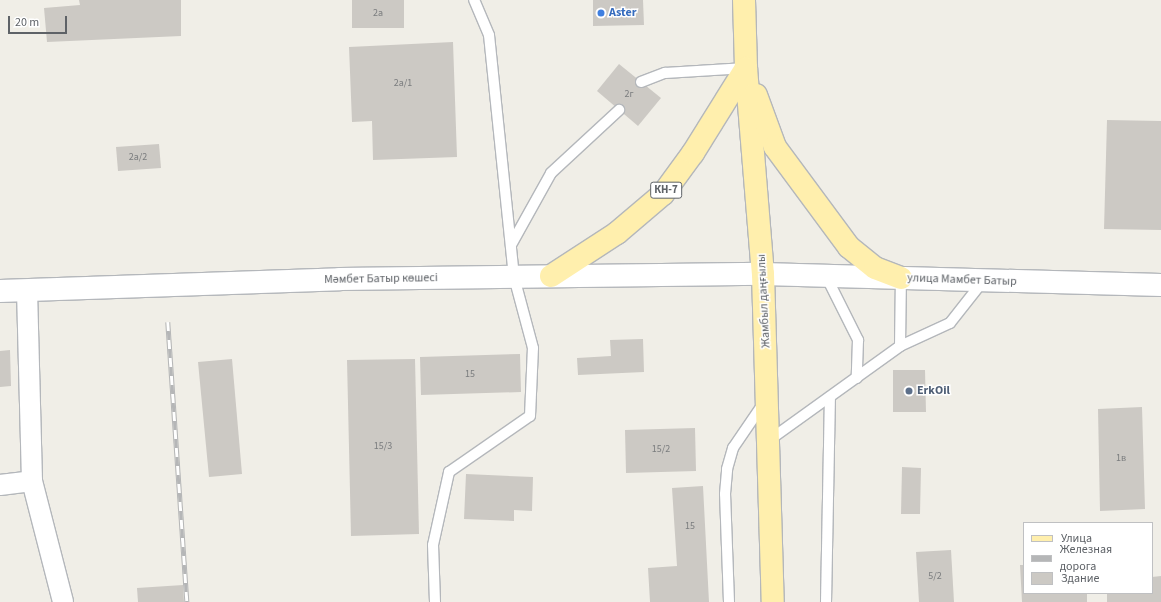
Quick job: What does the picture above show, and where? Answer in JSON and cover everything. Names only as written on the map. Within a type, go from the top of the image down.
[{"type":"main road","name":"Жамбыл даңғылы","points":[[744,0],[746,68],[763,274],[769,395],[768,441],[773,602]]},
{"type":"main road","name":"КН-7","points":[[551,276],[617,233],[663,194],[693,153],[746,68]]},
{"type":"main road","points":[[746,68],[775,147],[849,248],[875,268],[901,278]]},
{"type":"main road","name":"улица Мамбет Батыр","points":[[763,274],[1161,285]]},
{"type":"main road","name":"Мәмбет Батыр көшесі","points":[[0,291],[239,282],[551,276],[763,274]]},
{"type":"street","points":[[27,290],[32,481],[63,602]]},
{"type":"street","points":[[0,484],[32,481]]},
{"type":"lane","points":[[435,602],[433,545],[449,472],[530,416],[533,348],[514,277],[489,35],[474,0]]},
{"type":"lane","points":[[641,82],[665,73],[746,68]]},
{"type":"lane","points":[[511,245],[551,173],[619,110]]},
{"type":"lane","points":[[826,276],[858,340],[857,378]]},
{"type":"lane","points":[[900,346],[901,278]]},
{"type":"lane","points":[[768,441],[900,346],[950,323],[983,281]]},
{"type":"lane","points":[[729,602],[725,494],[727,469],[733,448],[769,395]]},
{"type":"lane","points":[[826,602],[830,397]]},
{"type":"building","points":[[79,0],[181,0],[181,36],[47,42],[44,8],[80,5]]},
{"type":"building","points":[[352,0],[404,0],[404,28],[352,28]]},
{"type":"building","points":[[593,0],[643,0],[644,25],[593,26]]},
{"type":"building","points":[[453,42],[457,157],[373,160],[372,121],[352,122],[349,47]]},
{"type":"building","points":[[619,64],[661,98],[638,126],[597,91]]},
{"type":"building","points":[[1107,120],[1161,121],[1161,230],[1104,229]]},
{"type":"building","points":[[159,144],[161,168],[118,171],[116,147]]},
{"type":"building","points":[[643,339],[644,372],[578,375],[577,358],[611,356],[610,340]]},
{"type":"building","points":[[10,350],[11,386],[0,387],[0,351]]},
{"type":"building","points":[[520,354],[521,392],[421,395],[420,357]]},
{"type":"building","points":[[232,359],[242,474],[209,477],[198,362]]},
{"type":"building","points":[[415,359],[419,534],[351,536],[347,360]]},
{"type":"building","name":"ErkOil","points":[[893,370],[925,370],[926,412],[893,412]]},
{"type":"building","points":[[1142,407],[1145,509],[1100,511],[1098,409]]},
{"type":"building","points":[[695,428],[696,471],[626,473],[625,430]]},
{"type":"building","points":[[902,467],[921,468],[920,514],[901,514]]},
{"type":"building","points":[[466,474],[533,477],[532,511],[514,510],[514,521],[464,519]]},
{"type":"building","points":[[703,486],[709,602],[650,602],[648,568],[677,566],[672,488]]},
{"type":"building","points":[[951,550],[954,602],[919,602],[916,552]]},
{"type":"building","points":[[1020,565],[1023,565],[1023,594],[1087,594],[1087,602],[1022,602]]},
{"type":"building","points":[[1161,576],[1161,602],[1107,602],[1107,594],[1153,594],[1153,577]]},
{"type":"building","points":[[183,585],[184,602],[138,602],[137,588]]},
{"type":"railway","points":[[168,322],[187,602]]},
{"type":"place","name":"Aster","points":[[601,13]]},
{"type":"place","name":"ErkOil","points":[[909,391]]}]
